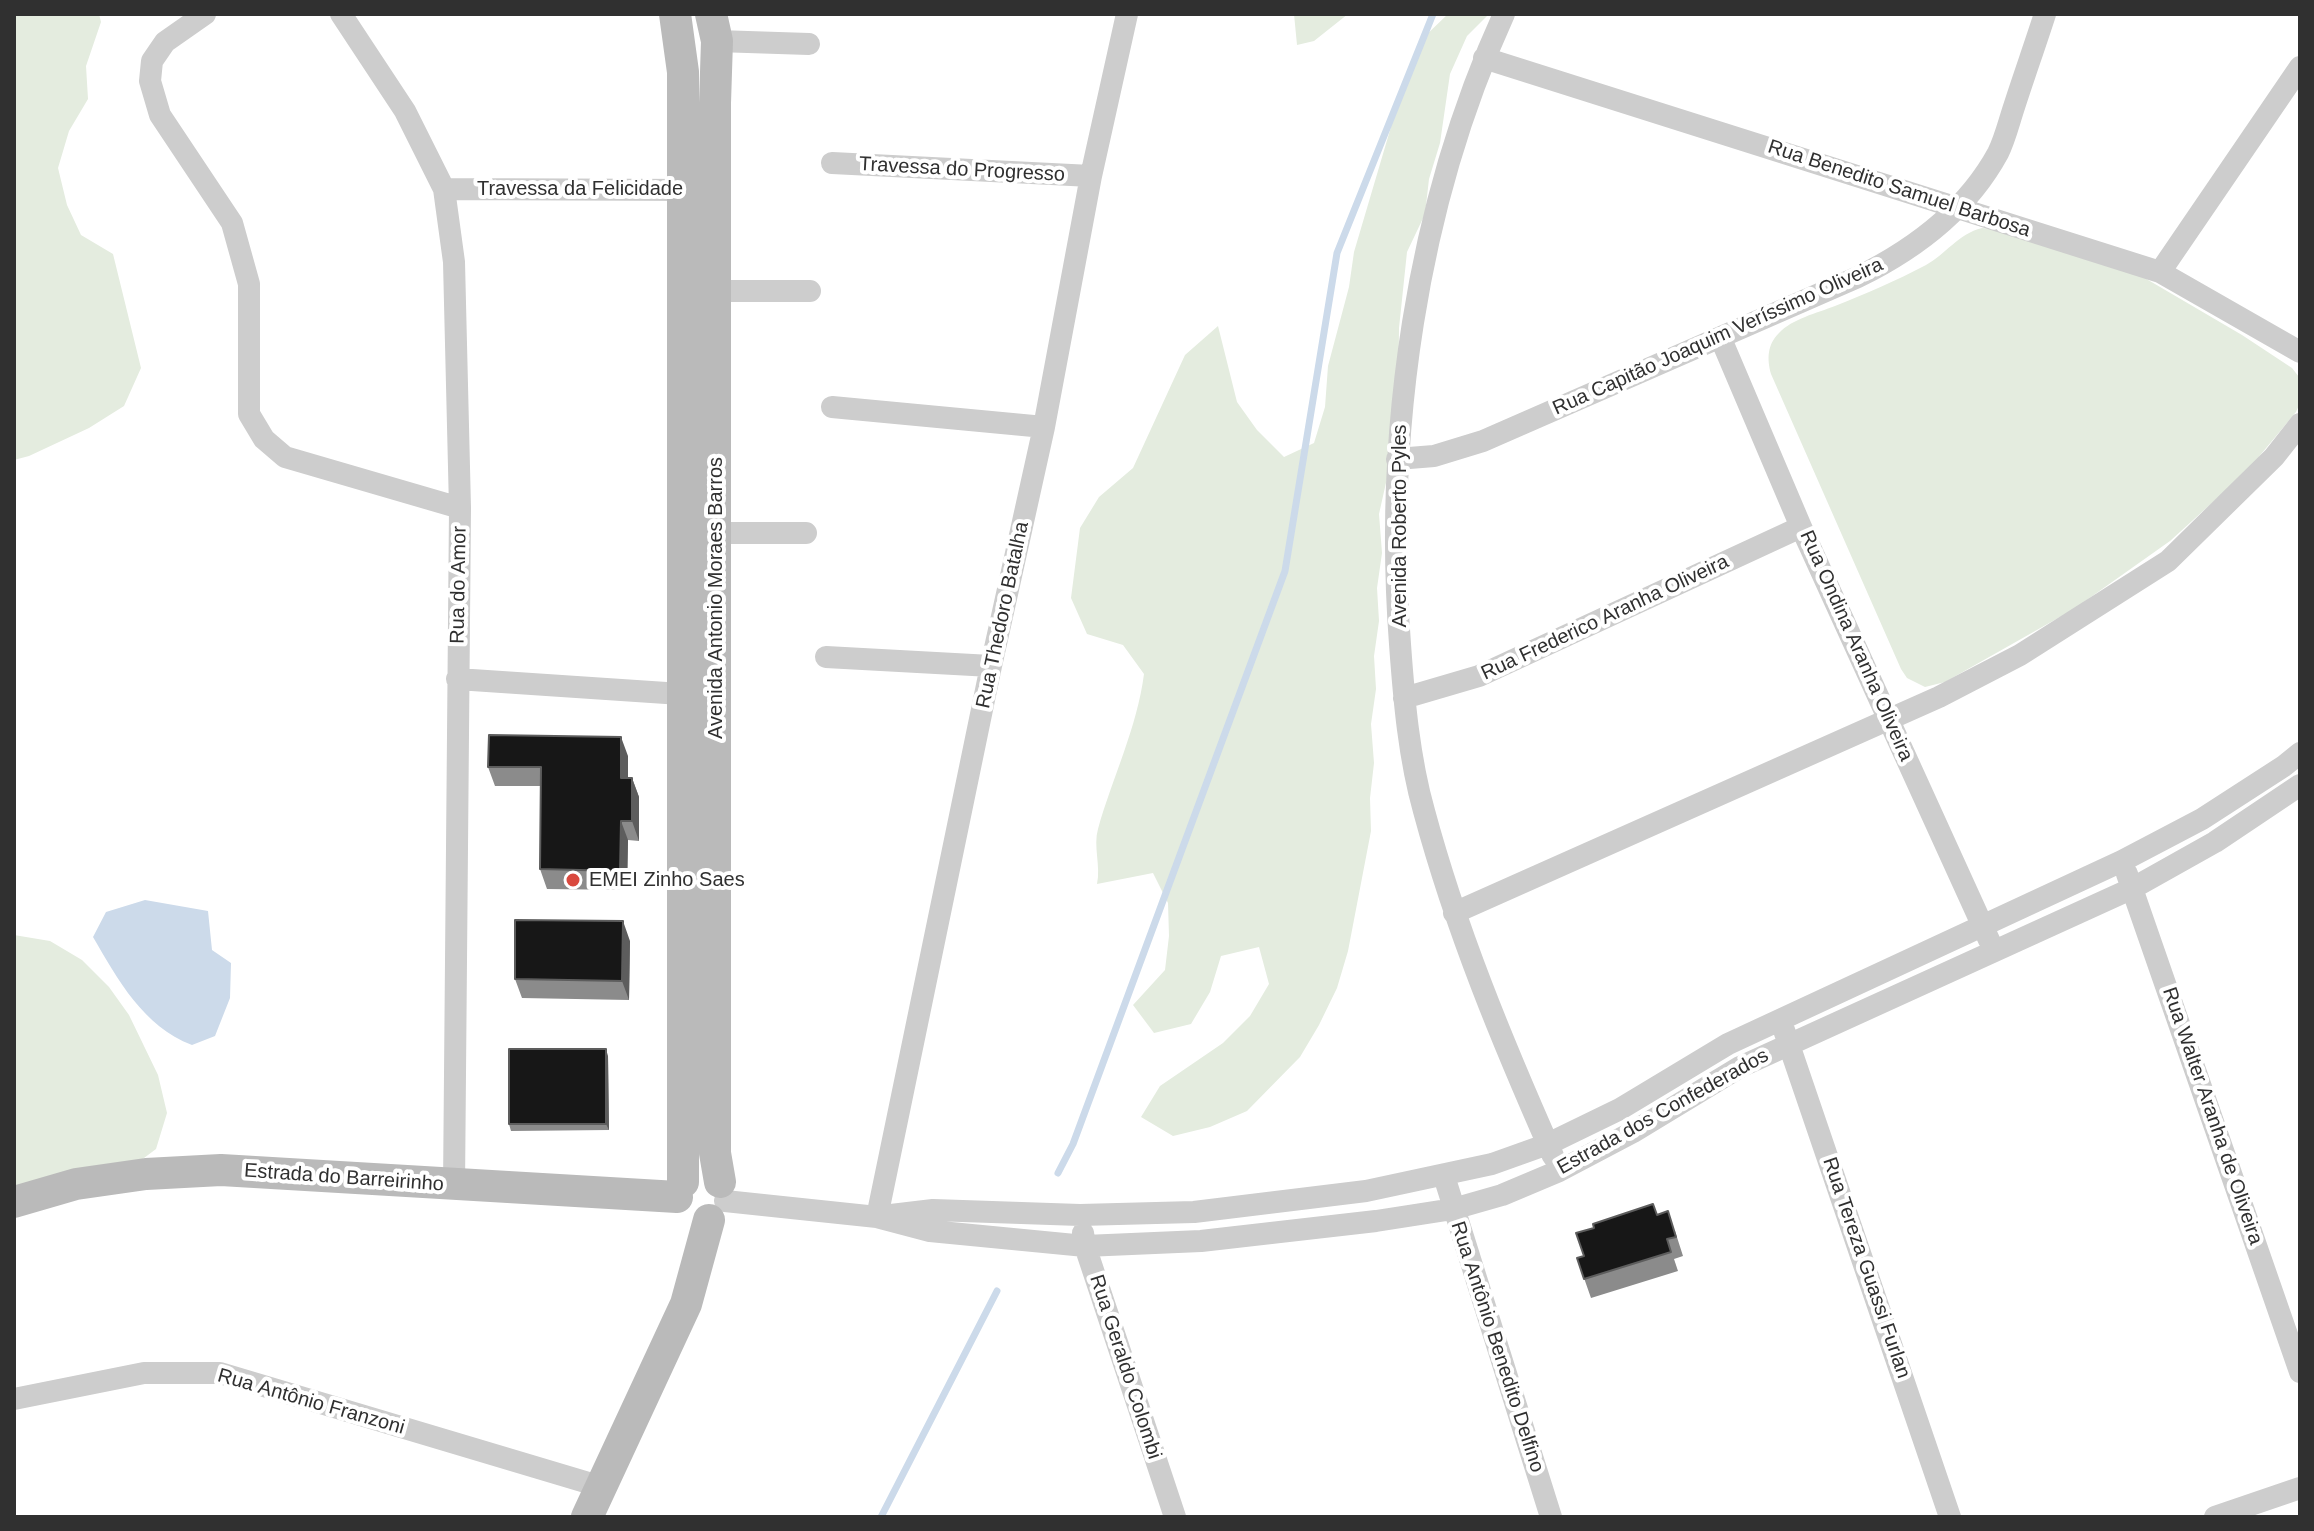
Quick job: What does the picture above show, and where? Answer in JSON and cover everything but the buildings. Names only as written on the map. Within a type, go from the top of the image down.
[{"type":"street","points":[[205,14],[165,42],[152,61],[150,81],[160,115],[232,223],[249,284],[249,414],[264,439],[285,457],[460,508]]},
{"type":"street","name":"Rua do Amor","points":[[341,14],[405,111],[444,189],[454,262],[460,508],[454,1186]]},
{"type":"street","name":"Avenida Antonio Moraes Barros","points":[[675,14],[683,72],[680,1190]]},
{"type":"street","name":"Rua Thedoro Batalha","points":[[877,1217],[991,666],[1044,427],[1091,176],[1127,14]]},
{"type":"street","name":"Avenida Roberto Pyles","points":[[1504,14],[1484,58],[1440,192],[1420,290],[1403,395],[1397,459],[1396,588],[1404,698],[1423,808],[1454,913],[1489,1009],[1559,1171]]},
{"type":"street","name":"Rua Capitão Joaquim Veríssimo Oliveira","points":[[1397,459],[1434,456],[1483,441],[1721,339],[1887,263],[1918,242],[1959,207],[1983,178],[2000,150],[2044,14]]},
{"type":"street","points":[[714,28],[809,44]]},
{"type":"street","name":"Avenida Antonio Moraes Barros","points":[[714,28],[715,1153],[718,1201]]},
{"type":"street","name":"Rua Benedito Samuel Barbosa","points":[[1484,58],[2160,272],[2300,352]]},
{"type":"street","points":[[2160,272],[2300,67]]},
{"type":"street","name":"Travessa do Progresso","points":[[832,163],[1091,176]]},
{"type":"street","name":"Travessa da Felicidade","points":[[444,189],[716,189]]},
{"type":"street","points":[[716,291],[810,291]]},
{"type":"street","name":"Rua Ondina Aranha Oliveira","points":[[1721,339],[1801,527],[1994,951]]},
{"type":"street","points":[[832,407],[1044,427]]},
{"type":"street","points":[[1454,913],[1939,697],[2020,655],[2168,561],[2274,457],[2300,424]]},
{"type":"street","name":"Rua Frederico Aranha Oliveira","points":[[1404,698],[1479,676],[1801,527]]},
{"type":"street","points":[[681,533],[806,533]]},
{"type":"street","points":[[826,657],[991,666]]},
{"type":"street","points":[[457,679],[716,696]]},
{"type":"street","name":"Estrada dos Confederados","points":[[877,1217],[933,1210],[1080,1215],[1194,1212],[1366,1191],[1492,1164],[1548,1144],[1620,1109],[1728,1044],[2122,861],[2202,819],[2300,753]]},
{"type":"street","name":"Estrada dos Confederados","points":[[718,1201],[877,1217],[930,1231],[1085,1246],[1201,1241],[1453,1209],[1502,1195],[1559,1171],[1633,1132],[1740,1067],[2133,888],[2215,842],[2300,785]]},
{"type":"street","name":"Rua Walter Aranha de Oliveira","points":[[2122,861],[2300,1372]]},
{"type":"street","name":"Rua Tereza Guassi Furlan","points":[[1779,1020],[1790,1044],[1950,1517]]},
{"type":"street","name":"Estrada do Barreirinho","points":[[14,1202],[76,1184],[146,1174],[221,1170],[454,1186],[680,1190],[697,1174],[705,1174],[718,1201]]},
{"type":"street","name":"Rua Antônio Benedito Delfino","points":[[1444,1176],[1551,1517]]},
{"type":"street","points":[[680,1190],[682,1212],[694,1221],[718,1201]]},
{"type":"street","points":[[587,1517],[686,1304],[718,1201]]},
{"type":"street","name":"Rua Geraldo Colombi","points":[[1080,1215],[1085,1246],[1175,1517]]},
{"type":"street","name":"Rua Antônio Franzoni","points":[[14,1399],[144,1373],[220,1373],[602,1487]]},
{"type":"street","points":[[2215,1517],[2300,1488]]},
{"type":"shaded area","points":[[14,14],[99,14],[101,22],[86,66],[88,99],[69,131],[58,168],[67,205],[81,235],[113,254],[141,368],[124,406],[89,428],[14,460]]},
{"type":"shaded area","points":[[1294,14],[1348,14],[1314,41],[1297,45]]},
{"type":"shaded area","points":[[1448,14],[1489,14],[1467,36],[1450,74],[1425,214],[1407,252],[1399,328],[1398,429],[1379,514],[1382,553],[1374,656],[1376,689],[1371,724],[1374,763],[1370,798],[1371,831],[1348,951],[1337,988],[1300,1057],[1247,1111],[1210,1127],[1173,1136],[1141,1117],[1160,1086],[1223,1043],[1250,1016],[1269,984],[1259,947],[1221,956],[1210,992],[1191,1024],[1154,1033],[1133,1005],[1165,970],[1169,936],[1168,903],[1153,873],[1097,884],[1096,842],[1136,714],[1144,674],[1123,645],[1087,634],[1071,598],[1080,528],[1099,497],[1133,468],[1185,355],[1218,326],[1237,402],[1257,430],[1284,457],[1314,443],[1325,407],[1328,366],[1349,287],[1354,252],[1401,93],[1421,40]]},
{"type":"shaded area","points":[[1982,228],[1994,229],[2143,277],[2292,368],[2299,377],[2300,403],[2247,471],[2170,541],[2074,609],[1945,682],[1925,687],[1907,678],[1901,669],[1771,374],[1769,352],[1772,342],[1784,328],[1915,271],[1959,239]]},
{"type":"shaded area","points":[[14,935],[50,941],[82,960],[109,987],[129,1015],[158,1075],[167,1113],[156,1149],[128,1170],[14,1192]]},
{"type":"water","points":[[145,900],[208,911],[212,950],[231,963],[230,998],[215,1036],[192,1045],[159,1026],[134,1000],[93,937],[106,912]]},
{"type":"waterway","points":[[1058,1173],[1073,1144],[1285,571],[1337,253],[1433,14]]},
{"type":"waterway","points":[[881,1517],[997,1291]]},
{"type":"place","name":"EMEI Zinho Saes","points":[[573,880]]}]
